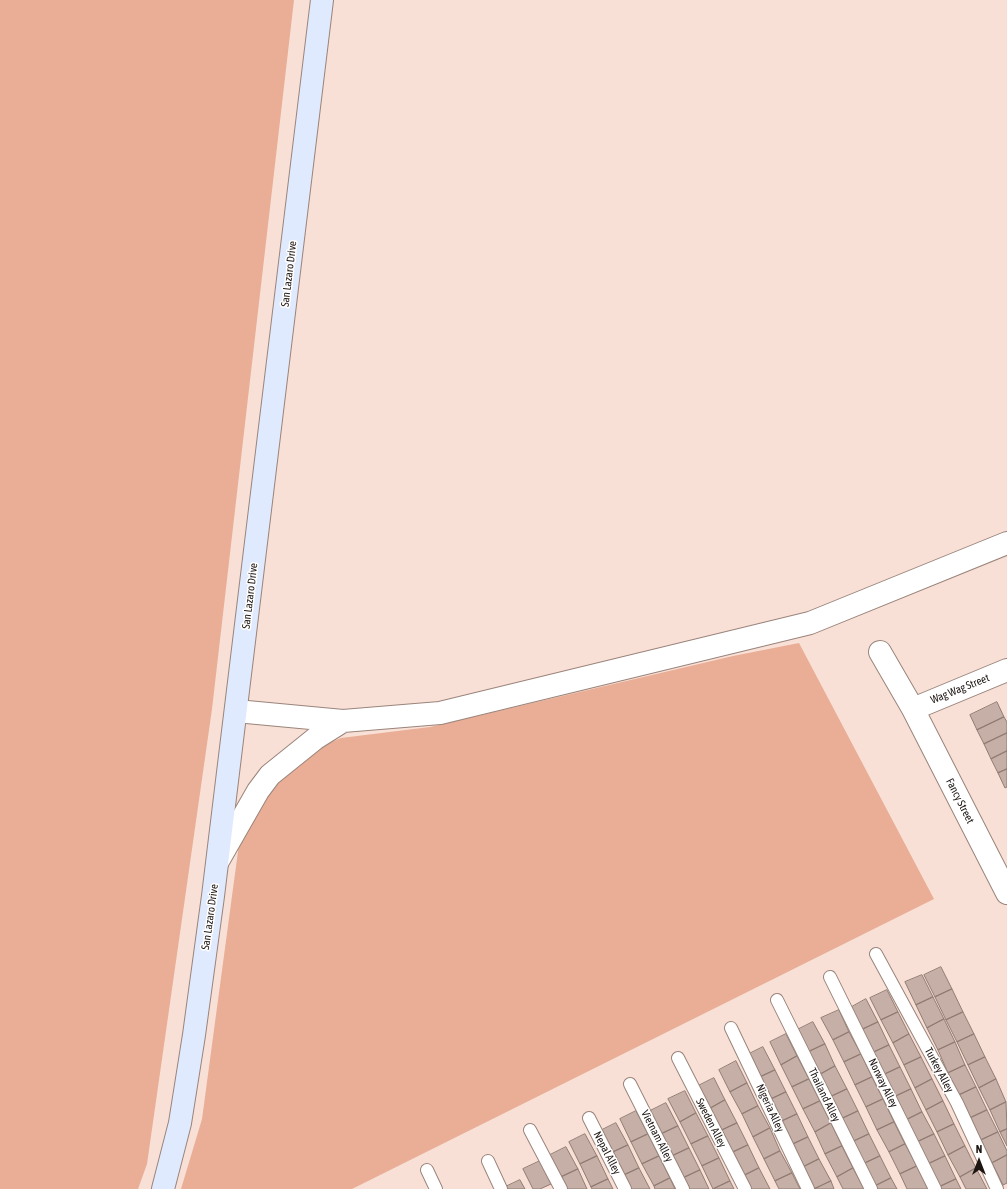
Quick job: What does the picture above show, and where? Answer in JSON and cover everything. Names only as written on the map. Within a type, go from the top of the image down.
[{"type":"street","name":"San Lazaro Drive","points":[[163,1189],[180,1123],[194,1035],[218,861],[322,0]]},
{"type":"street","points":[[236,711],[343,722],[440,713],[810,623],[1007,543]]},
{"type":"street","name":"Fancy Street","points":[[880,652],[913,708],[1007,893]]},
{"type":"street","name":"Wag Wag Street","points":[[913,708],[1007,670]]},
{"type":"street","points":[[218,861],[258,791],[270,775],[316,738],[343,722]]},
{"type":"lane","name":"Turkey Alley","points":[[876,954],[957,1103],[997,1189]]},
{"type":"lane","name":"Norway Alley","points":[[830,976],[935,1189]]},
{"type":"lane","name":"Thailand Alley","points":[[777,1000],[871,1189]]},
{"type":"lane","name":"Nigeria Alley","points":[[731,1028],[808,1189]]},
{"type":"lane","name":"Sweden Alley","points":[[678,1058],[745,1189]]},
{"type":"lane","name":"Vietnam Alley","points":[[630,1084],[683,1189]]},
{"type":"lane","name":"Nepal Alley","points":[[589,1118],[624,1189]]},
{"type":"lane","points":[[530,1130],[561,1189]]},
{"type":"lane","points":[[488,1161],[501,1189]]},
{"type":"lane","points":[[428,1170],[436,1189]]},
{"type":"shaded area","points":[[0,0],[294,0],[212,709],[147,1164],[138,1189],[0,1189]]},
{"type":"shaded area","points":[[799,643],[934,899],[352,1189],[181,1189],[202,1119],[239,844],[277,774],[317,748],[341,738],[430,727],[733,656]]},
{"type":"building","points":[[997,702],[1004,717],[977,730],[970,715]]},
{"type":"building","points":[[1004,717],[1007,722],[1007,733],[984,744],[977,730]]},
{"type":"building","points":[[1007,733],[1007,751],[991,759],[984,744]]},
{"type":"building","points":[[1007,751],[1007,769],[998,773],[991,759]]},
{"type":"building","points":[[1007,769],[1007,787],[1005,788],[998,773]]},
{"type":"building","points":[[941,967],[952,989],[935,997],[924,975]]},
{"type":"building","points":[[922,975],[933,997],[916,1005],[905,982]]},
{"type":"building","points":[[952,989],[963,1012],[946,1020],[935,997]]},
{"type":"building","points":[[887,990],[898,1012],[881,1020],[870,998]]},
{"type":"building","points":[[933,997],[944,1019],[927,1028],[916,1005]]},
{"type":"building","points":[[866,999],[878,1022],[861,1030],[850,1008]]},
{"type":"building","points":[[839,1010],[849,1032],[833,1040],[821,1018]]},
{"type":"building","points":[[898,1012],[909,1034],[893,1043],[881,1020]]},
{"type":"building","points":[[963,1012],[974,1034],[957,1042],[946,1020]]},
{"type":"building","points":[[944,1019],[955,1042],[938,1050],[927,1028]]},
{"type":"building","points":[[813,1022],[825,1044],[808,1052],[797,1030]]},
{"type":"building","points":[[878,1022],[889,1045],[872,1053],[861,1030]]},
{"type":"building","points":[[849,1032],[861,1054],[844,1062],[833,1040]]},
{"type":"building","points":[[786,1034],[797,1056],[781,1065],[770,1042]]},
{"type":"building","points":[[909,1034],[921,1057],[904,1065],[893,1043]]},
{"type":"building","points":[[974,1034],[985,1057],[968,1065],[957,1042]]},
{"type":"building","points":[[955,1042],[965,1065],[948,1073],[938,1050]]},
{"type":"building","points":[[825,1044],[835,1066],[819,1075],[808,1052]]},
{"type":"building","points":[[889,1045],[900,1067],[883,1075],[872,1053]]},
{"type":"building","points":[[763,1047],[775,1070],[758,1078],[747,1055]]},
{"type":"building","points":[[861,1054],[872,1077],[855,1085],[844,1062]]},
{"type":"building","points":[[797,1056],[809,1079],[792,1087],[781,1065]]},
{"type":"building","points":[[921,1057],[932,1079],[915,1088],[904,1065]]},
{"type":"building","points":[[985,1057],[996,1079],[979,1088],[968,1065]]},
{"type":"building","points":[[736,1061],[747,1083],[730,1092],[719,1070]]},
{"type":"building","points":[[965,1065],[976,1087],[959,1095],[948,1073]]},
{"type":"building","points":[[835,1066],[847,1089],[830,1097],[819,1075]]},
{"type":"building","points":[[900,1067],[911,1089],[894,1097],[883,1075]]},
{"type":"building","points":[[775,1070],[786,1092],[769,1100],[758,1078]]},
{"type":"building","points":[[872,1077],[883,1099],[866,1107],[855,1085]]},
{"type":"building","points":[[714,1078],[725,1100],[709,1109],[698,1086]]},
{"type":"building","points":[[809,1079],[820,1101],[803,1109],[792,1087]]},
{"type":"building","points":[[932,1079],[943,1101],[926,1110],[915,1088]]},
{"type":"building","points":[[996,1079],[1006,1102],[990,1110],[979,1088]]},
{"type":"building","points":[[747,1083],[758,1106],[742,1114],[730,1092]]},
{"type":"building","points":[[976,1087],[987,1110],[970,1118],[959,1095]]},
{"type":"building","points":[[847,1089],[858,1111],[841,1119],[830,1097]]},
{"type":"building","points":[[911,1089],[922,1112],[906,1120],[894,1097]]},
{"type":"building","points":[[685,1091],[696,1113],[680,1122],[668,1099]]},
{"type":"building","points":[[786,1092],[797,1114],[780,1122],[769,1100]]},
{"type":"building","points":[[883,1099],[894,1122],[877,1130],[866,1107]]},
{"type":"building","points":[[725,1100],[737,1123],[720,1131],[709,1109]]},
{"type":"building","points":[[820,1101],[831,1123],[815,1132],[803,1109]]},
{"type":"building","points":[[943,1101],[954,1124],[937,1132],[926,1110]]},
{"type":"building","points":[[1006,1102],[1007,1129],[1000,1132],[990,1110]]},
{"type":"building","points":[[666,1103],[678,1126],[661,1134],[650,1111]]},
{"type":"building","points":[[758,1106],[770,1128],[753,1137],[742,1114]]},
{"type":"building","points":[[987,1110],[998,1132],[981,1140],[970,1118]]},
{"type":"building","points":[[636,1111],[648,1134],[631,1142],[620,1119]]},
{"type":"building","points":[[858,1111],[869,1134],[852,1142],[841,1119]]},
{"type":"building","points":[[922,1112],[934,1134],[917,1142],[906,1120]]},
{"type":"building","points":[[696,1113],[708,1136],[691,1144],[680,1122]]},
{"type":"building","points":[[797,1114],[808,1137],[791,1145],[780,1122]]},
{"type":"building","points":[[894,1122],[905,1144],[889,1152],[877,1130]]},
{"type":"building","points":[[616,1123],[628,1145],[611,1153],[600,1131]]},
{"type":"building","points":[[737,1123],[748,1145],[731,1153],[720,1131]]},
{"type":"building","points":[[831,1123],[842,1146],[825,1154],[815,1132]]},
{"type":"building","points":[[954,1124],[965,1146],[948,1155],[937,1132]]},
{"type":"building","points":[[678,1126],[689,1148],[672,1156],[661,1134]]},
{"type":"building","points":[[770,1128],[780,1151],[764,1159],[753,1137]]},
{"type":"building","points":[[1007,1129],[1007,1146],[1000,1132]]},
{"type":"building","points":[[998,1132],[1007,1151],[1007,1155],[992,1163],[981,1140]]},
{"type":"building","points":[[585,1134],[597,1156],[580,1164],[569,1142]]},
{"type":"building","points":[[648,1134],[659,1156],[642,1164],[631,1142]]},
{"type":"building","points":[[869,1134],[880,1156],[863,1164],[852,1142]]},
{"type":"building","points":[[934,1134],[945,1156],[928,1164],[917,1142]]},
{"type":"building","points":[[708,1136],[719,1158],[702,1166],[691,1144]]},
{"type":"building","points":[[808,1137],[819,1159],[803,1167],[791,1145]]},
{"type":"building","points":[[905,1144],[917,1166],[900,1174],[889,1152]]},
{"type":"building","points":[[628,1145],[639,1168],[622,1176],[611,1153]]},
{"type":"building","points":[[748,1145],[759,1168],[743,1176],[731,1153]]},
{"type":"building","points":[[842,1146],[853,1168],[837,1177],[825,1154]]},
{"type":"building","points":[[965,1146],[976,1168],[960,1177],[948,1155]]},
{"type":"building","points":[[566,1147],[578,1169],[561,1177],[550,1155]]},
{"type":"building","points":[[689,1148],[700,1170],[683,1178],[672,1156]]},
{"type":"building","points":[[780,1151],[792,1173],[775,1181],[764,1159]]},
{"type":"building","points":[[1007,1155],[1007,1183],[1003,1185],[992,1163]]},
{"type":"building","points":[[597,1156],[608,1179],[591,1187],[580,1164]]},
{"type":"building","points":[[659,1156],[670,1178],[654,1186],[642,1164]]},
{"type":"building","points":[[880,1156],[891,1178],[875,1186],[863,1164]]},
{"type":"building","points":[[945,1156],[956,1179],[939,1187],[928,1164]]},
{"type":"building","points":[[719,1158],[730,1181],[713,1189],[702,1166]]},
{"type":"building","points":[[819,1159],[831,1181],[813,1189],[803,1167]]},
{"type":"building","points":[[540,1161],[551,1184],[540,1189],[533,1189],[523,1169]]},
{"type":"building","points":[[917,1166],[928,1189],[907,1189],[900,1174]]},
{"type":"building","points":[[639,1168],[650,1189],[629,1189],[622,1176]]},
{"type":"building","points":[[759,1168],[770,1189],[749,1189],[743,1176]]},
{"type":"building","points":[[853,1168],[864,1189],[843,1189],[837,1177]]},
{"type":"building","points":[[976,1168],[987,1189],[966,1189],[960,1177]]},
{"type":"building","points":[[578,1169],[587,1189],[566,1189],[561,1177]]},
{"type":"building","points":[[700,1170],[709,1189],[689,1189],[683,1178]]},
{"type":"building","points":[[792,1173],[800,1189],[779,1189],[775,1181]]},
{"type":"building","points":[[670,1178],[675,1189],[655,1189],[654,1186]]},
{"type":"building","points":[[891,1178],[897,1189],[876,1189],[875,1186]]},
{"type":"building","points":[[608,1179],[613,1189],[592,1189],[591,1187]]},
{"type":"building","points":[[956,1179],[961,1189],[940,1189],[939,1187]]},
{"type":"building","points":[[520,1180],[525,1189],[503,1188]]},
{"type":"building","points":[[730,1181],[734,1189],[713,1189]]},
{"type":"building","points":[[831,1181],[834,1189],[815,1189]]}]
